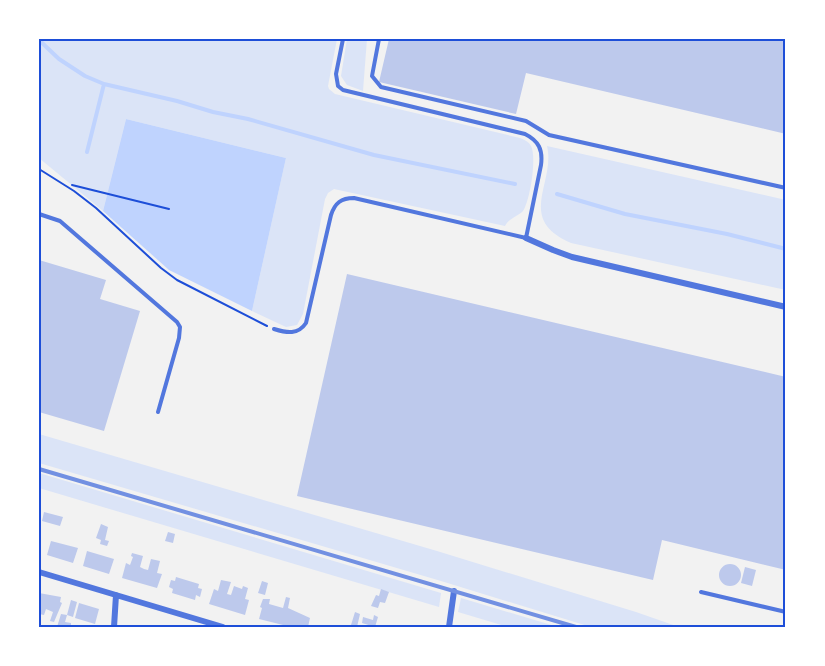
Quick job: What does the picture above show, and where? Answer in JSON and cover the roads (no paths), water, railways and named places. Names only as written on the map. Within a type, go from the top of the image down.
[{"type":"street","points":[[526,238],[572,257],[786,307]]},
{"type":"street","points":[[39,572],[223,627]]},
{"type":"street","points":[[449,627],[454,591]]},
{"type":"street","points":[[114,627],[116,595]]},
{"type":"lane","points":[[274,329],[295,332],[306,323],[331,215],[339,201],[346,198],[526,238],[541,165],[542,156],[538,143],[525,134],[343,90],[338,86],[336,74],[342,39]]},
{"type":"lane","points":[[379,39],[372,76],[381,87],[526,122],[549,135],[786,188]]},
{"type":"lane","points":[[39,214],[60,221],[177,322],[180,327],[179,338],[158,412]]},
{"type":"lane","points":[[701,592],[786,612]]},
{"type":"water","points":[[126,119],[286,158],[252,311],[169,270],[103,211]]},
{"type":"waterway","points":[[39,40],[59,59],[85,76],[104,84],[248,119],[374,155],[515,184]]},
{"type":"waterway","points":[[87,152],[104,84]]},
{"type":"waterway","points":[[557,194],[625,214],[727,234],[786,249]]},
{"type":"railway","points":[[39,469],[576,627]]}]
